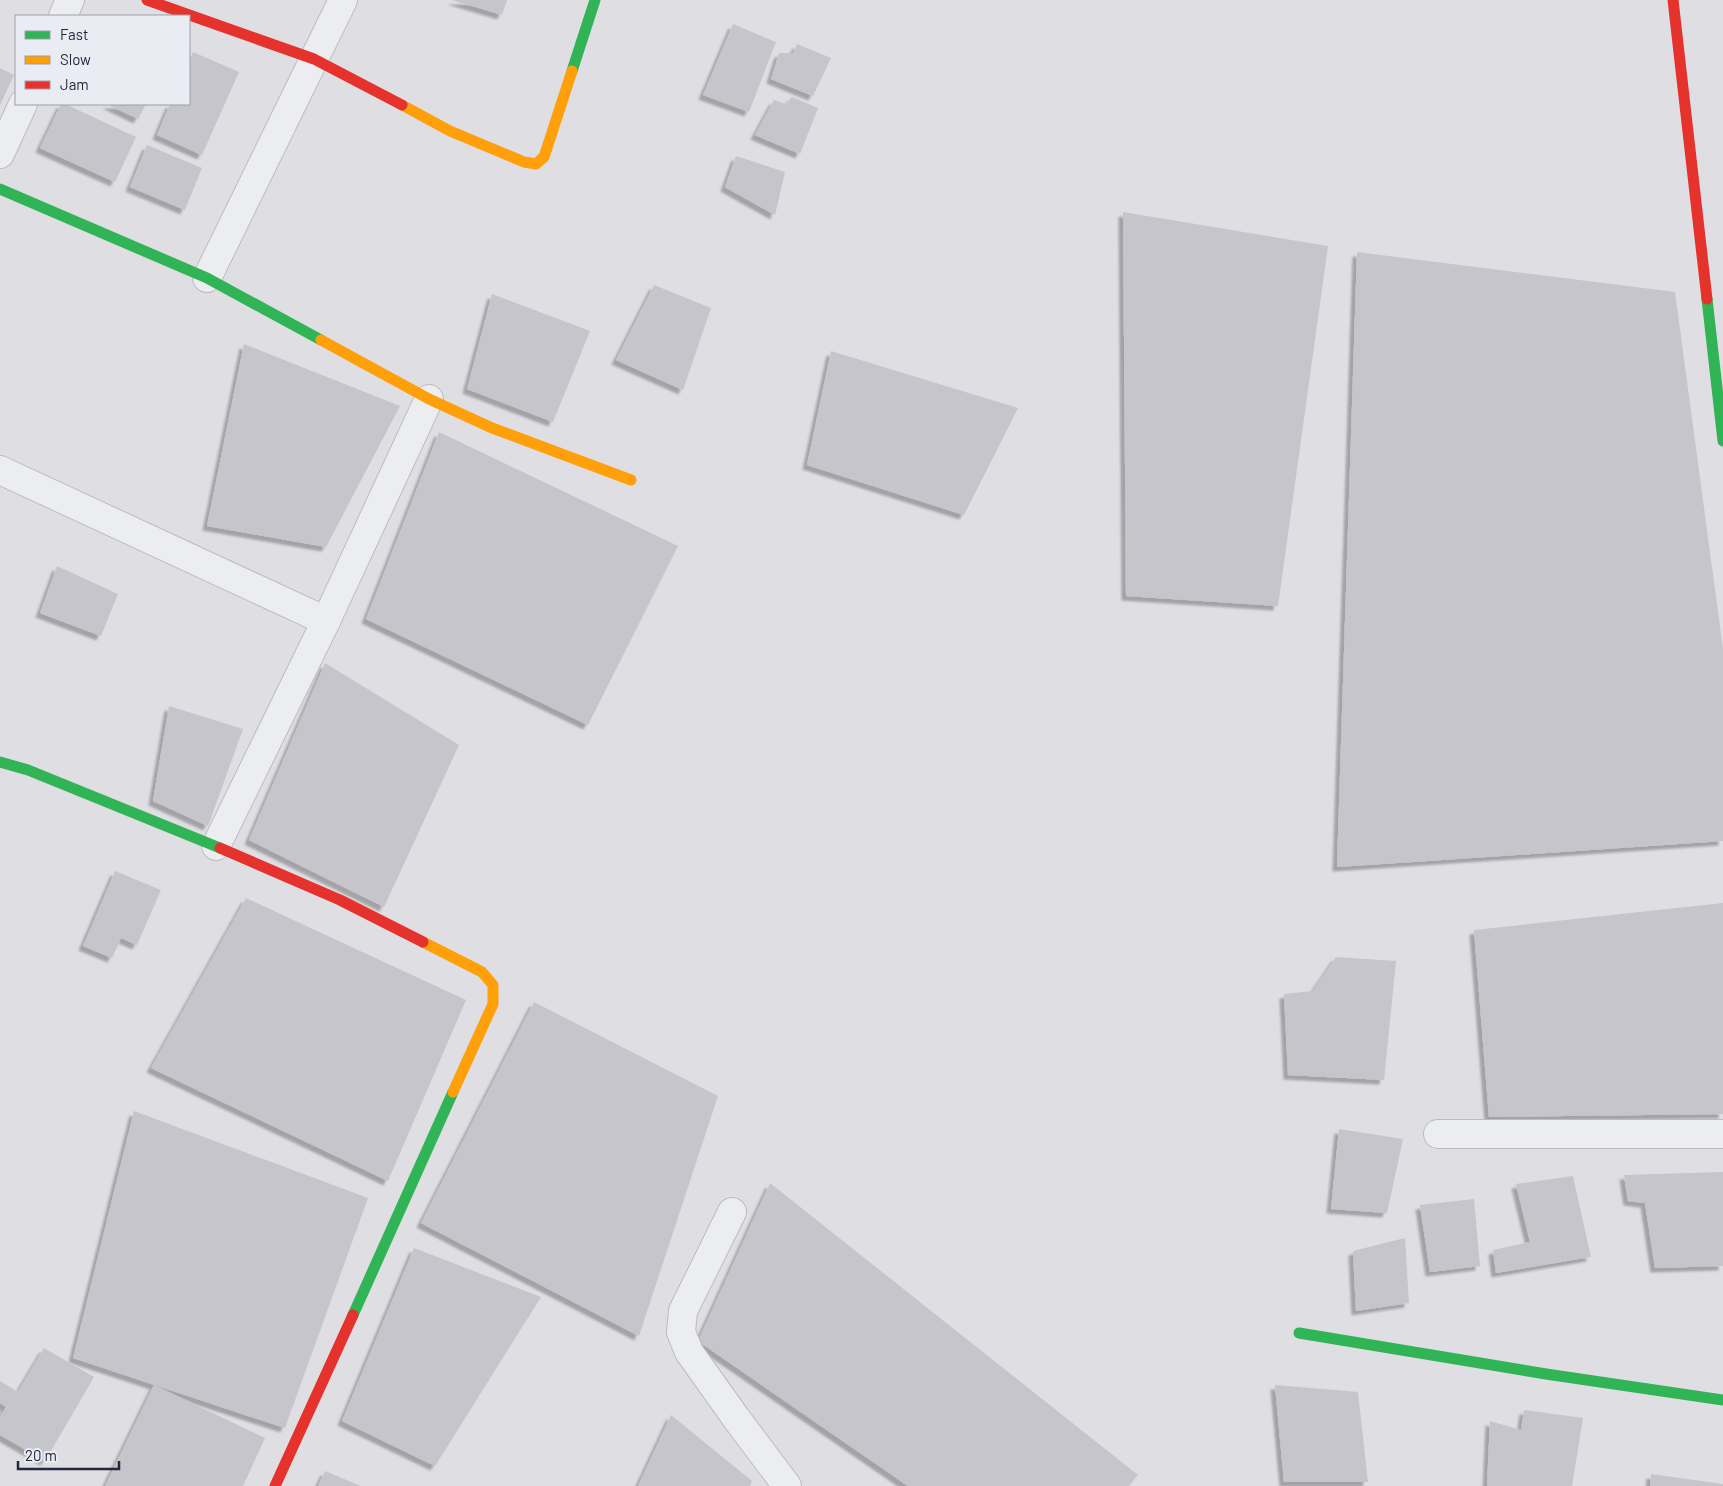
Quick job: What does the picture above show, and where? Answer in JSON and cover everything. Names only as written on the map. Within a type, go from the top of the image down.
[{"type":"street","points":[[63,15],[70,0]]},
{"type":"street","points":[[147,0],[189,15]]},
{"type":"street","points":[[207,278],[343,0]]},
{"type":"street","points":[[190,15],[314,59],[450,131],[524,162],[536,164],[544,157],[595,0]]},
{"type":"street","points":[[1673,0],[1723,441]]},
{"type":"street","points":[[0,154],[23,105]]},
{"type":"street","points":[[0,189],[207,278],[428,399],[492,428],[631,480]]},
{"type":"street","points":[[216,846],[326,621],[428,399]]},
{"type":"street","points":[[0,470],[326,621]]},
{"type":"street","points":[[0,762],[28,770],[216,846],[340,900],[482,972],[493,985],[493,1004],[275,1486]]},
{"type":"street","points":[[1438,1134],[1723,1134]]},
{"type":"street","points":[[732,1212],[682,1311],[682,1332],[689,1352],[787,1486]]},
{"type":"street","points":[[1299,1334],[1546,1374],[1723,1400]]},
{"type":"building","points":[[452,0],[507,0],[502,15]]},
{"type":"building","points":[[733,24],[776,42],[749,112],[703,95]]},
{"type":"building","points":[[797,44],[831,58],[813,96],[771,79],[779,53],[793,53]]},
{"type":"building","points":[[193,52],[239,72],[202,155],[157,135],[170,105],[190,105],[190,60]]},
{"type":"building","points":[[0,68],[14,75],[0,105]]},
{"type":"building","points":[[792,97],[818,108],[800,154],[755,135],[774,100],[785,104]]},
{"type":"building","points":[[61,105],[67,105],[136,137],[115,182],[40,148]]},
{"type":"building","points":[[109,105],[145,105],[138,119]]},
{"type":"building","points":[[147,145],[202,168],[185,210],[130,187]]},
{"type":"building","points":[[736,156],[785,172],[775,215],[725,187]]},
{"type":"building","points":[[1123,212],[1328,246],[1278,606],[1126,596]]},
{"type":"building","points":[[1357,252],[1675,292],[1723,649],[1723,841],[1337,867]]},
{"type":"building","points":[[654,285],[711,308],[683,390],[616,360]]},
{"type":"building","points":[[492,294],[590,331],[553,422],[467,389]]},
{"type":"building","points":[[244,344],[400,406],[326,547],[207,526]]},
{"type":"building","points":[[831,351],[1018,408],[964,515],[807,465]]},
{"type":"building","points":[[439,432],[678,546],[588,725],[366,619]]},
{"type":"building","points":[[57,566],[118,594],[101,636],[40,613]]},
{"type":"building","points":[[325,663],[459,745],[384,907],[249,840]]},
{"type":"building","points":[[169,706],[243,729],[208,826],[153,801]]},
{"type":"building","points":[[115,871],[161,890],[137,945],[121,938],[112,958],[83,946]]},
{"type":"building","points":[[246,898],[466,1000],[388,1181],[151,1068]]},
{"type":"building","points":[[1723,903],[1723,1114],[1489,1117],[1474,930]]},
{"type":"building","points":[[1336,957],[1396,961],[1384,1080],[1288,1075],[1284,994],[1313,991]]},
{"type":"building","points":[[534,1002],[718,1096],[639,1336],[421,1223]]},
{"type":"building","points":[[134,1111],[368,1198],[285,1428],[73,1358]]},
{"type":"building","points":[[1339,1129],[1403,1139],[1387,1213],[1331,1209]]},
{"type":"building","points":[[1723,1172],[1723,1266],[1655,1268],[1645,1203],[1628,1201],[1624,1175]]},
{"type":"building","points":[[1573,1176],[1591,1257],[1496,1273],[1493,1250],[1530,1242],[1516,1184]]},
{"type":"building","points":[[770,1183],[1138,1475],[1128,1486],[908,1486],[698,1341]]},
{"type":"building","points":[[1474,1199],[1480,1266],[1430,1272],[1420,1205]]},
{"type":"building","points":[[1405,1238],[1409,1303],[1356,1311],[1353,1251]]},
{"type":"building","points":[[414,1248],[541,1297],[435,1466],[342,1421]]},
{"type":"building","points":[[44,1348],[94,1377],[45,1461],[0,1435],[0,1417],[6,1407],[0,1403],[0,1381],[18,1392]]},
{"type":"building","points":[[154,1385],[265,1438],[243,1486],[105,1486]]},
{"type":"building","points":[[1275,1385],[1358,1392],[1368,1482],[1284,1482]]},
{"type":"building","points":[[1524,1410],[1583,1418],[1572,1486],[1487,1486],[1490,1421],[1521,1430]]},
{"type":"building","points":[[671,1415],[752,1481],[750,1486],[638,1486]]},
{"type":"building","points":[[325,1471],[361,1486],[318,1486]]},
{"type":"building","points":[[1651,1474],[1723,1484],[1723,1486],[1650,1486]]},
{"type":"traffic: fast","points":[[572,71],[595,0]]},
{"type":"traffic: fast","points":[[0,189],[207,278],[321,340]]},
{"type":"traffic: fast","points":[[1707,299],[1723,441]]},
{"type":"traffic: fast","points":[[0,762],[28,770],[220,848]]},
{"type":"traffic: fast","points":[[353,1315],[453,1092]]},
{"type":"traffic: fast","points":[[1299,1333],[1546,1374],[1723,1400]]},
{"type":"traffic: slow","points":[[402,105],[450,131],[524,162],[536,164],[544,157],[572,71]]},
{"type":"traffic: slow","points":[[321,340],[429,399],[492,428],[631,480]]},
{"type":"traffic: slow","points":[[423,942],[482,972],[493,985],[493,1004],[453,1092]]},
{"type":"traffic: jam","points":[[147,0],[189,15]]},
{"type":"traffic: jam","points":[[1673,0],[1707,299]]},
{"type":"traffic: jam","points":[[190,15],[314,59],[402,105]]},
{"type":"traffic: jam","points":[[220,848],[340,900],[423,942]]},
{"type":"traffic: jam","points":[[275,1486],[353,1315]]}]
